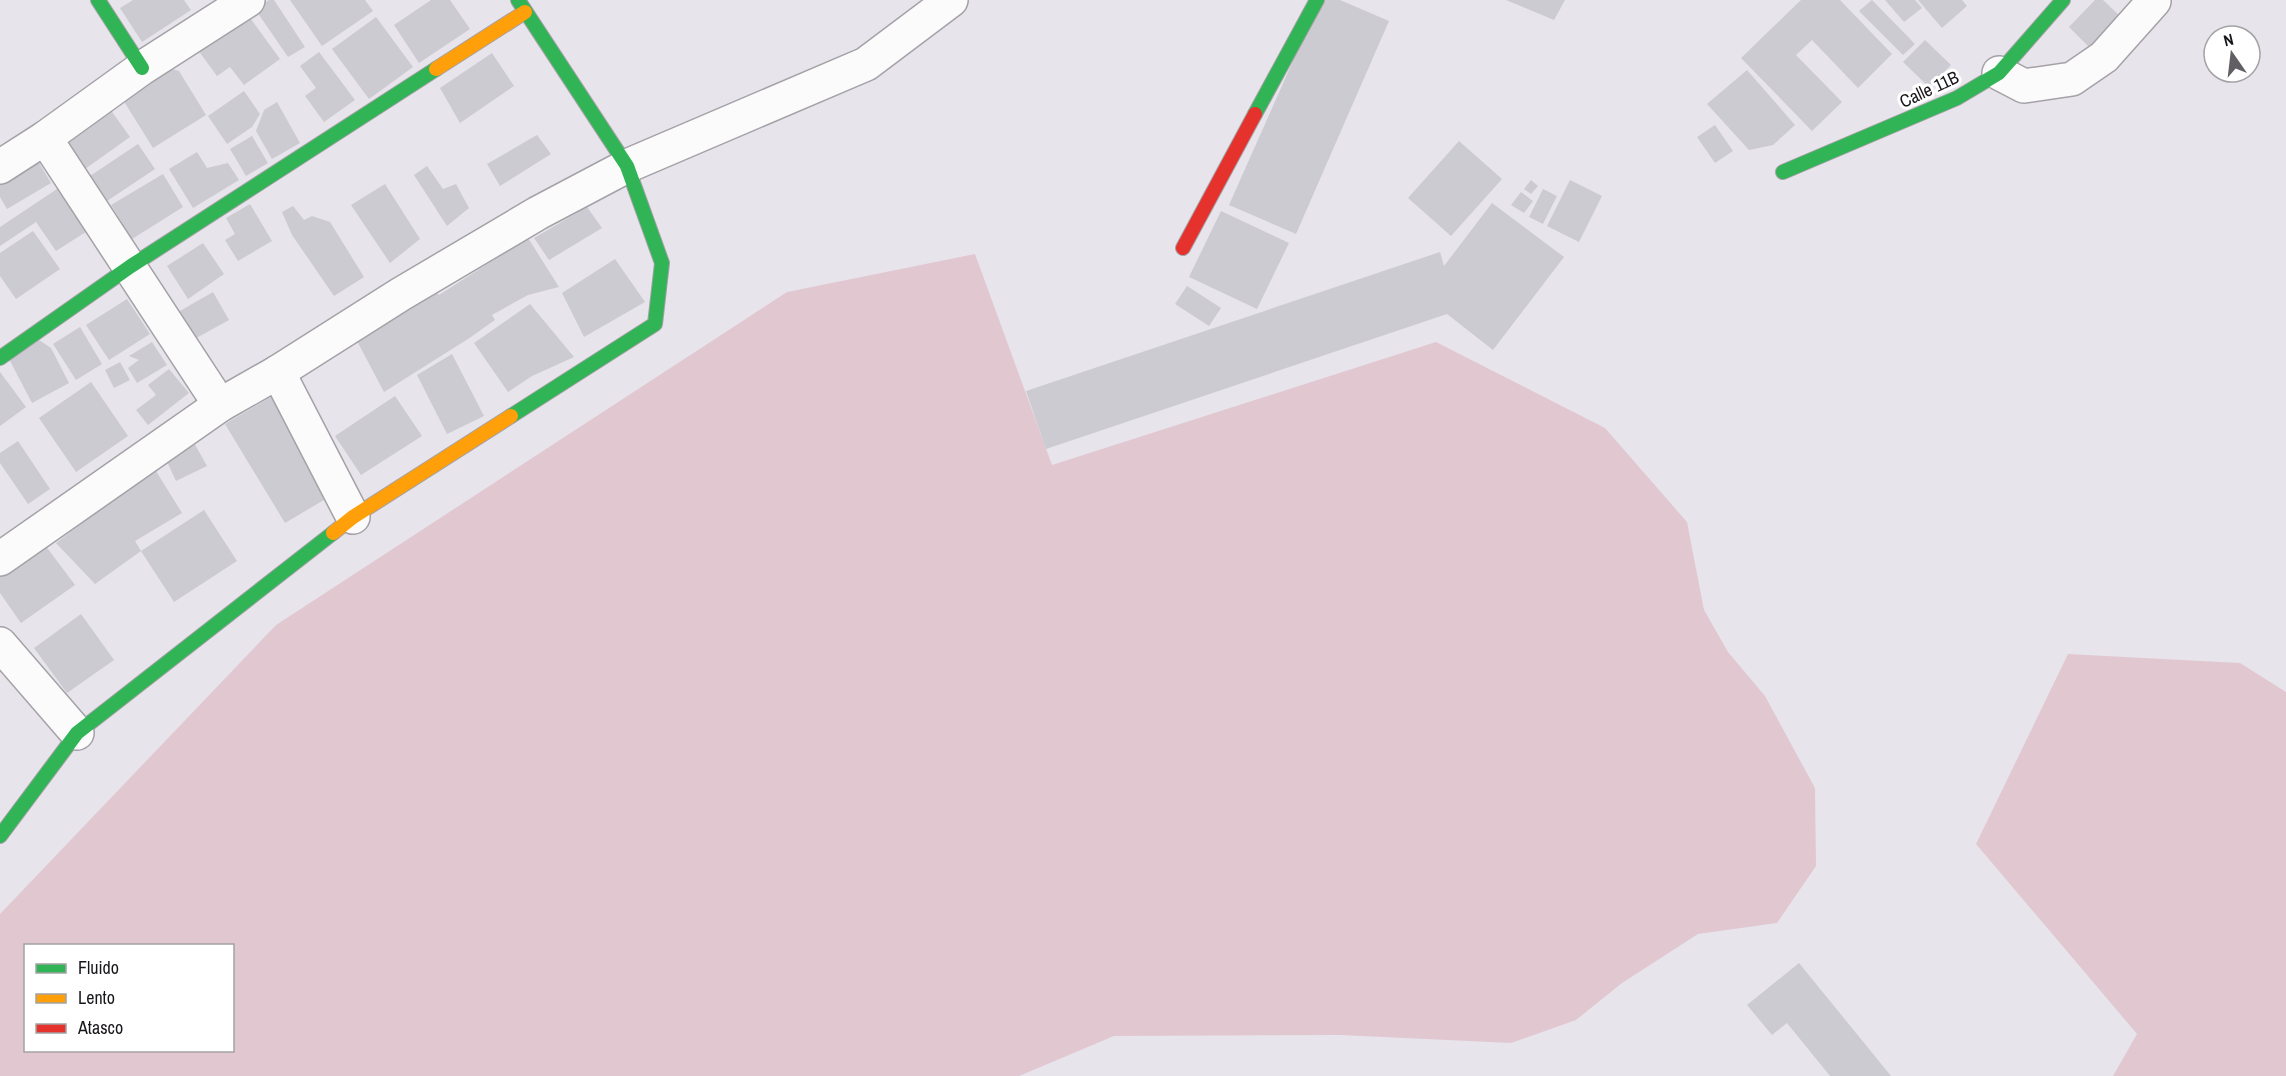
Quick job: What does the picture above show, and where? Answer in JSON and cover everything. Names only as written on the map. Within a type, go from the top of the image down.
[{"type":"street","points":[[98,0],[142,68]]},
{"type":"street","points":[[0,167],[45,138],[142,68],[248,0]]},
{"type":"street","points":[[0,560],[220,405],[538,213],[627,166],[866,64],[951,0]]},
{"type":"street","points":[[1183,248],[1317,0]]},
{"type":"street","name":"Calle 11B","points":[[1783,172],[1957,98],[1999,74],[2063,0]]},
{"type":"street","points":[[1999,74],[2024,86],[2072,79],[2104,57],[2154,1]]},
{"type":"street","points":[[0,358],[131,267],[521,6],[627,166],[662,263],[655,324],[353,517],[76,733],[0,836]]},
{"type":"street","points":[[45,138],[220,405]]},
{"type":"street","points":[[278,372],[353,517]]},
{"type":"street","points":[[0,645],[76,733]]},
{"type":"shaded area","points":[[975,254],[1052,465],[1436,342],[1605,428],[1687,522],[1704,610],[1728,652],[1765,696],[1815,788],[1816,866],[1777,923],[1698,934],[1622,983],[1576,1020],[1511,1043],[1340,1035],[1114,1036],[1019,1076],[0,1076],[0,914],[276,625],[787,292]]},
{"type":"shaded area","points":[[2068,654],[2240,663],[2286,692],[2286,1076],[2113,1076],[2137,1034],[1976,844]]},
{"type":"building","points":[[133,0],[184,0],[191,10],[142,42],[120,8]]},
{"type":"building","points":[[269,0],[274,0],[305,47],[288,57],[255,9]]},
{"type":"building","points":[[290,0],[365,0],[373,11],[322,46]]},
{"type":"building","points":[[431,0],[450,0],[470,29],[419,63],[394,25]]},
{"type":"building","points":[[1320,0],[1340,0],[1389,21],[1296,234],[1229,205]]},
{"type":"building","points":[[1506,0],[1565,0],[1554,20]]},
{"type":"building","points":[[1801,0],[1840,0],[1892,54],[1858,88],[1812,40],[1796,55],[1842,102],[1812,131],[1741,58]]},
{"type":"building","points":[[1872,0],[1915,44],[1903,55],[1859,11]]},
{"type":"building","points":[[1885,0],[1915,0],[1922,8],[1904,22]]},
{"type":"building","points":[[1918,0],[1962,0],[1967,6],[1942,28]]},
{"type":"building","points":[[2095,0],[2103,0],[2124,20],[2093,51],[2069,27]]},
{"type":"building","points":[[248,15],[280,59],[244,85],[230,67],[217,76],[198,50]]},
{"type":"building","points":[[376,17],[413,67],[369,99],[332,49]]},
{"type":"building","points":[[1925,40],[1951,65],[1929,87],[1903,62]]},
{"type":"building","points":[[319,52],[355,100],[324,122],[305,96],[316,88],[300,66]]},
{"type":"building","points":[[492,53],[514,86],[460,123],[440,88]]},
{"type":"building","points":[[165,67],[179,71],[206,115],[153,148],[120,95]]},
{"type":"building","points":[[1747,70],[1795,125],[1773,145],[1749,150],[1707,104]]},
{"type":"building","points":[[244,91],[260,114],[252,127],[227,144],[208,116]]},
{"type":"building","points":[[277,102],[300,143],[272,159],[256,131],[264,110]]},
{"type":"building","points":[[107,105],[130,137],[85,169],[61,138]]},
{"type":"building","points":[[1715,125],[1733,151],[1715,163],[1697,137]]},
{"type":"building","points":[[537,135],[551,154],[500,186],[487,164]]},
{"type":"building","points":[[252,136],[268,163],[246,176],[230,149]]},
{"type":"building","points":[[1459,141],[1502,179],[1451,236],[1408,198]]},
{"type":"building","points":[[138,144],[155,169],[107,201],[90,176]]},
{"type":"building","points":[[197,152],[207,168],[228,163],[239,180],[193,208],[169,169]]},
{"type":"building","points":[[38,161],[51,183],[7,209],[0,197],[0,184]]},
{"type":"building","points":[[427,166],[443,189],[456,184],[469,208],[447,226],[414,175]]},
{"type":"building","points":[[163,174],[183,207],[132,239],[111,205]]},
{"type":"building","points":[[1531,180],[1538,186],[1531,194],[1524,189]]},
{"type":"building","points":[[1570,180],[1602,196],[1579,242],[1547,226]]},
{"type":"building","points":[[385,184],[420,239],[390,263],[351,205]]},
{"type":"building","points":[[60,187],[89,230],[56,251],[36,222],[0,246],[0,227]]},
{"type":"building","points":[[1543,189],[1557,196],[1543,224],[1529,217]]},
{"type":"building","points":[[1521,192],[1533,201],[1524,213],[1511,205]]},
{"type":"building","points":[[1492,203],[1564,257],[1493,350],[1447,314],[1046,449],[1026,391],[1440,252],[1444,266]]},
{"type":"building","points":[[250,204],[272,241],[238,261],[225,240],[235,234],[226,218]]},
{"type":"building","points":[[293,206],[304,220],[312,216],[330,222],[364,277],[334,296],[292,235],[282,212]]},
{"type":"building","points":[[587,207],[602,228],[549,260],[534,238]]},
{"type":"building","points":[[1221,211],[1289,243],[1257,309],[1189,277]]},
{"type":"building","points":[[33,231],[60,269],[16,299],[0,276],[0,253]]},
{"type":"building","points":[[528,238],[559,287],[528,295],[492,315],[495,320],[384,392],[357,341],[427,285],[439,295]]},
{"type":"building","points":[[203,243],[224,274],[188,299],[167,266]]},
{"type":"building","points":[[615,259],[645,302],[584,337],[562,293]]},
{"type":"building","points":[[1187,286],[1221,308],[1209,326],[1175,304]]},
{"type":"building","points":[[213,292],[229,320],[189,342],[173,315]]},
{"type":"building","points":[[127,299],[150,334],[109,360],[86,325]]},
{"type":"building","points":[[530,304],[574,357],[532,376],[508,392],[474,343]]},
{"type":"building","points":[[80,327],[102,364],[76,380],[53,344]]},
{"type":"building","points":[[39,340],[51,348],[69,383],[32,403],[8,357]]},
{"type":"building","points":[[152,342],[167,365],[137,383],[128,368],[139,360],[129,356]]},
{"type":"building","points":[[452,354],[484,416],[447,434],[417,375]]},
{"type":"building","points":[[120,362],[130,380],[114,388],[105,370]]},
{"type":"building","points":[[169,369],[189,393],[148,425],[136,410],[156,395],[148,385]]},
{"type":"building","points":[[0,372],[26,407],[0,426]]},
{"type":"building","points":[[91,382],[128,436],[76,472],[39,418]]},
{"type":"building","points":[[274,395],[334,494],[285,523],[225,424]]},
{"type":"building","points":[[395,396],[422,436],[361,475],[335,436]]},
{"type":"building","points":[[189,434],[207,466],[176,481],[163,453]]},
{"type":"building","points":[[18,441],[50,489],[28,504],[0,463],[0,453]]},
{"type":"building","points":[[151,463],[182,513],[135,541],[141,551],[95,584],[56,543],[111,501]]},
{"type":"building","points":[[204,510],[237,561],[174,602],[141,551]]},
{"type":"building","points":[[45,545],[75,585],[21,623],[0,593],[0,577]]},
{"type":"building","points":[[81,614],[114,660],[67,693],[34,648]]},
{"type":"building","points":[[1799,963],[1891,1076],[1830,1076],[1787,1023],[1772,1035],[1747,1005]]},
{"type":"traffic: fast","points":[[98,0],[142,68]]},
{"type":"traffic: fast","points":[[511,416],[655,324],[662,263],[627,166],[518,0]]},
{"type":"traffic: fast","points":[[1255,114],[1317,0]]},
{"type":"traffic: fast","points":[[1783,172],[1957,98],[1999,73],[2063,0]]},
{"type":"traffic: fast","points":[[0,358],[131,266],[436,69]]},
{"type":"traffic: fast","points":[[0,836],[77,733],[333,533]]},
{"type":"traffic: slow","points":[[436,69],[525,12]]},
{"type":"traffic: slow","points":[[333,533],[353,517],[511,416]]},
{"type":"traffic: jam","points":[[1183,248],[1255,114]]}]
